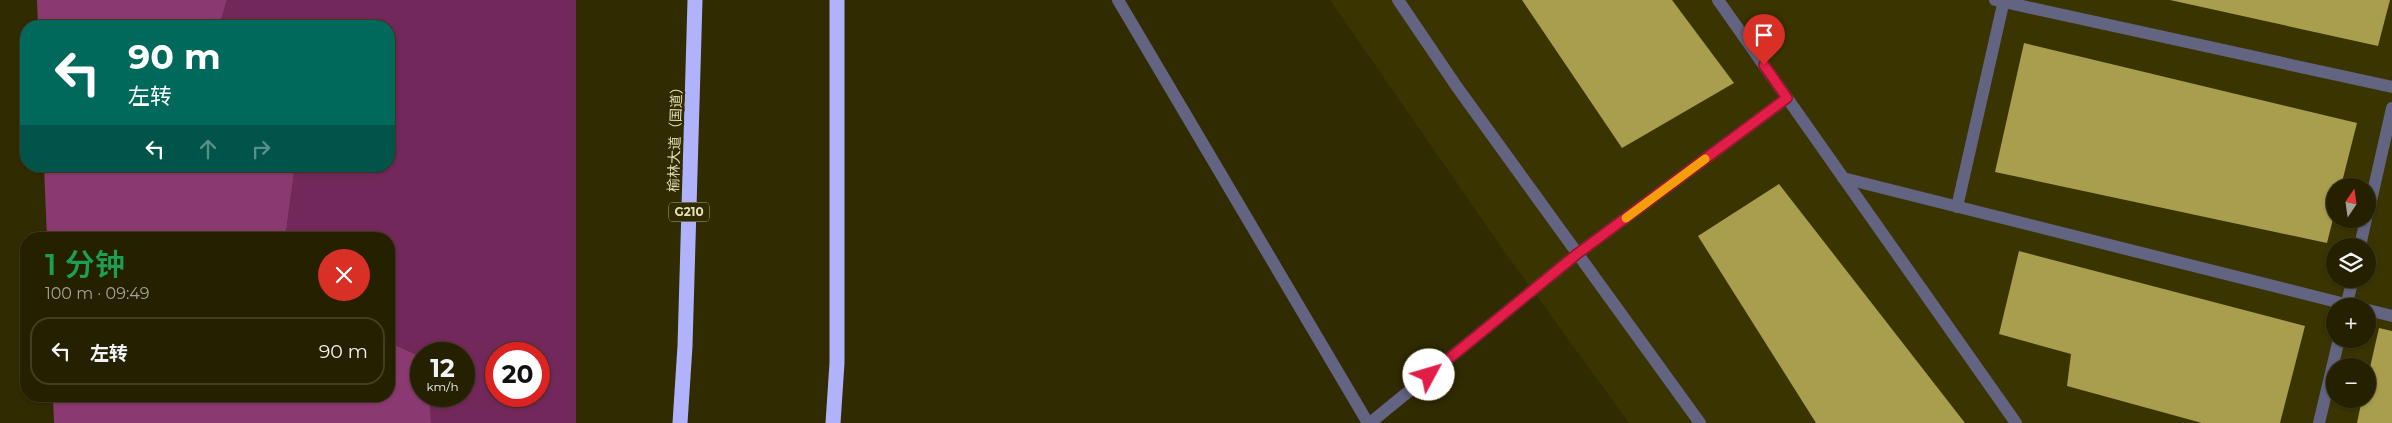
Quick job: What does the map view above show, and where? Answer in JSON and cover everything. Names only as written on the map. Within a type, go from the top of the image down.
[{"type":"highway","name":"榆林大道（国道）","points":[[680,423],[685,336],[695,0]]},
{"type":"highway","points":[[832,423],[837,363],[837,0]]},
{"type":"lane","points":[[1118,0],[1369,423],[1577,254],[1787,98]]},
{"type":"lane","points":[[1398,0],[1457,88],[1700,423]]},
{"type":"lane","points":[[1718,0],[2016,423]]},
{"type":"lane","points":[[1958,207],[2001,1],[2392,87]]},
{"type":"lane","points":[[2376,179],[2392,108]]},
{"type":"lane","points":[[1844,178],[2326,300]]},
{"type":"lane","points":[[2376,312],[2392,316]]},
{"type":"lane","points":[[2319,423],[2337,348]]},
{"type":"shaded area","points":[[37,0],[227,0],[221,20],[38,20]]},
{"type":"shaded area","points":[[227,0],[576,0],[576,423],[431,423],[430,407],[475,407],[475,342],[410,342],[410,352],[395,345],[395,232],[286,232],[294,172],[395,172],[395,20],[221,20]]},
{"type":"shaded area","points":[[1330,0],[2392,0],[2392,423],[1629,423],[1504,251]]},
{"type":"shaded area","points":[[44,172],[294,172],[286,232],[47,232]]},
{"type":"shaded area","points":[[395,345],[410,352],[410,407],[430,407],[431,423],[54,423],[53,402],[395,402]]},
{"type":"building","points":[[1522,0],[1672,0],[1734,83],[1622,148]]},
{"type":"building","points":[[2170,0],[2390,0],[2378,46]]},
{"type":"building","points":[[2024,43],[2357,123],[2343,178],[2326,178],[2326,228],[2331,228],[2326,243],[1995,172]]},
{"type":"building","points":[[1779,184],[1965,423],[1816,423],[1698,236]]},
{"type":"building","points":[[2019,251],[2305,326],[2280,423],[2202,423],[2067,386],[2071,354],[1999,334]]},
{"type":"building","points":[[2379,328],[2392,331],[2392,423],[2357,423],[2360,408],[2376,408],[2376,358],[2372,358],[2376,348]]},
{"type":"slow traffic","points":[[1626,218],[1705,159]]},
{"type":"route","points":[[1429,375],[1577,254],[1787,98],[1764,65]]}]
